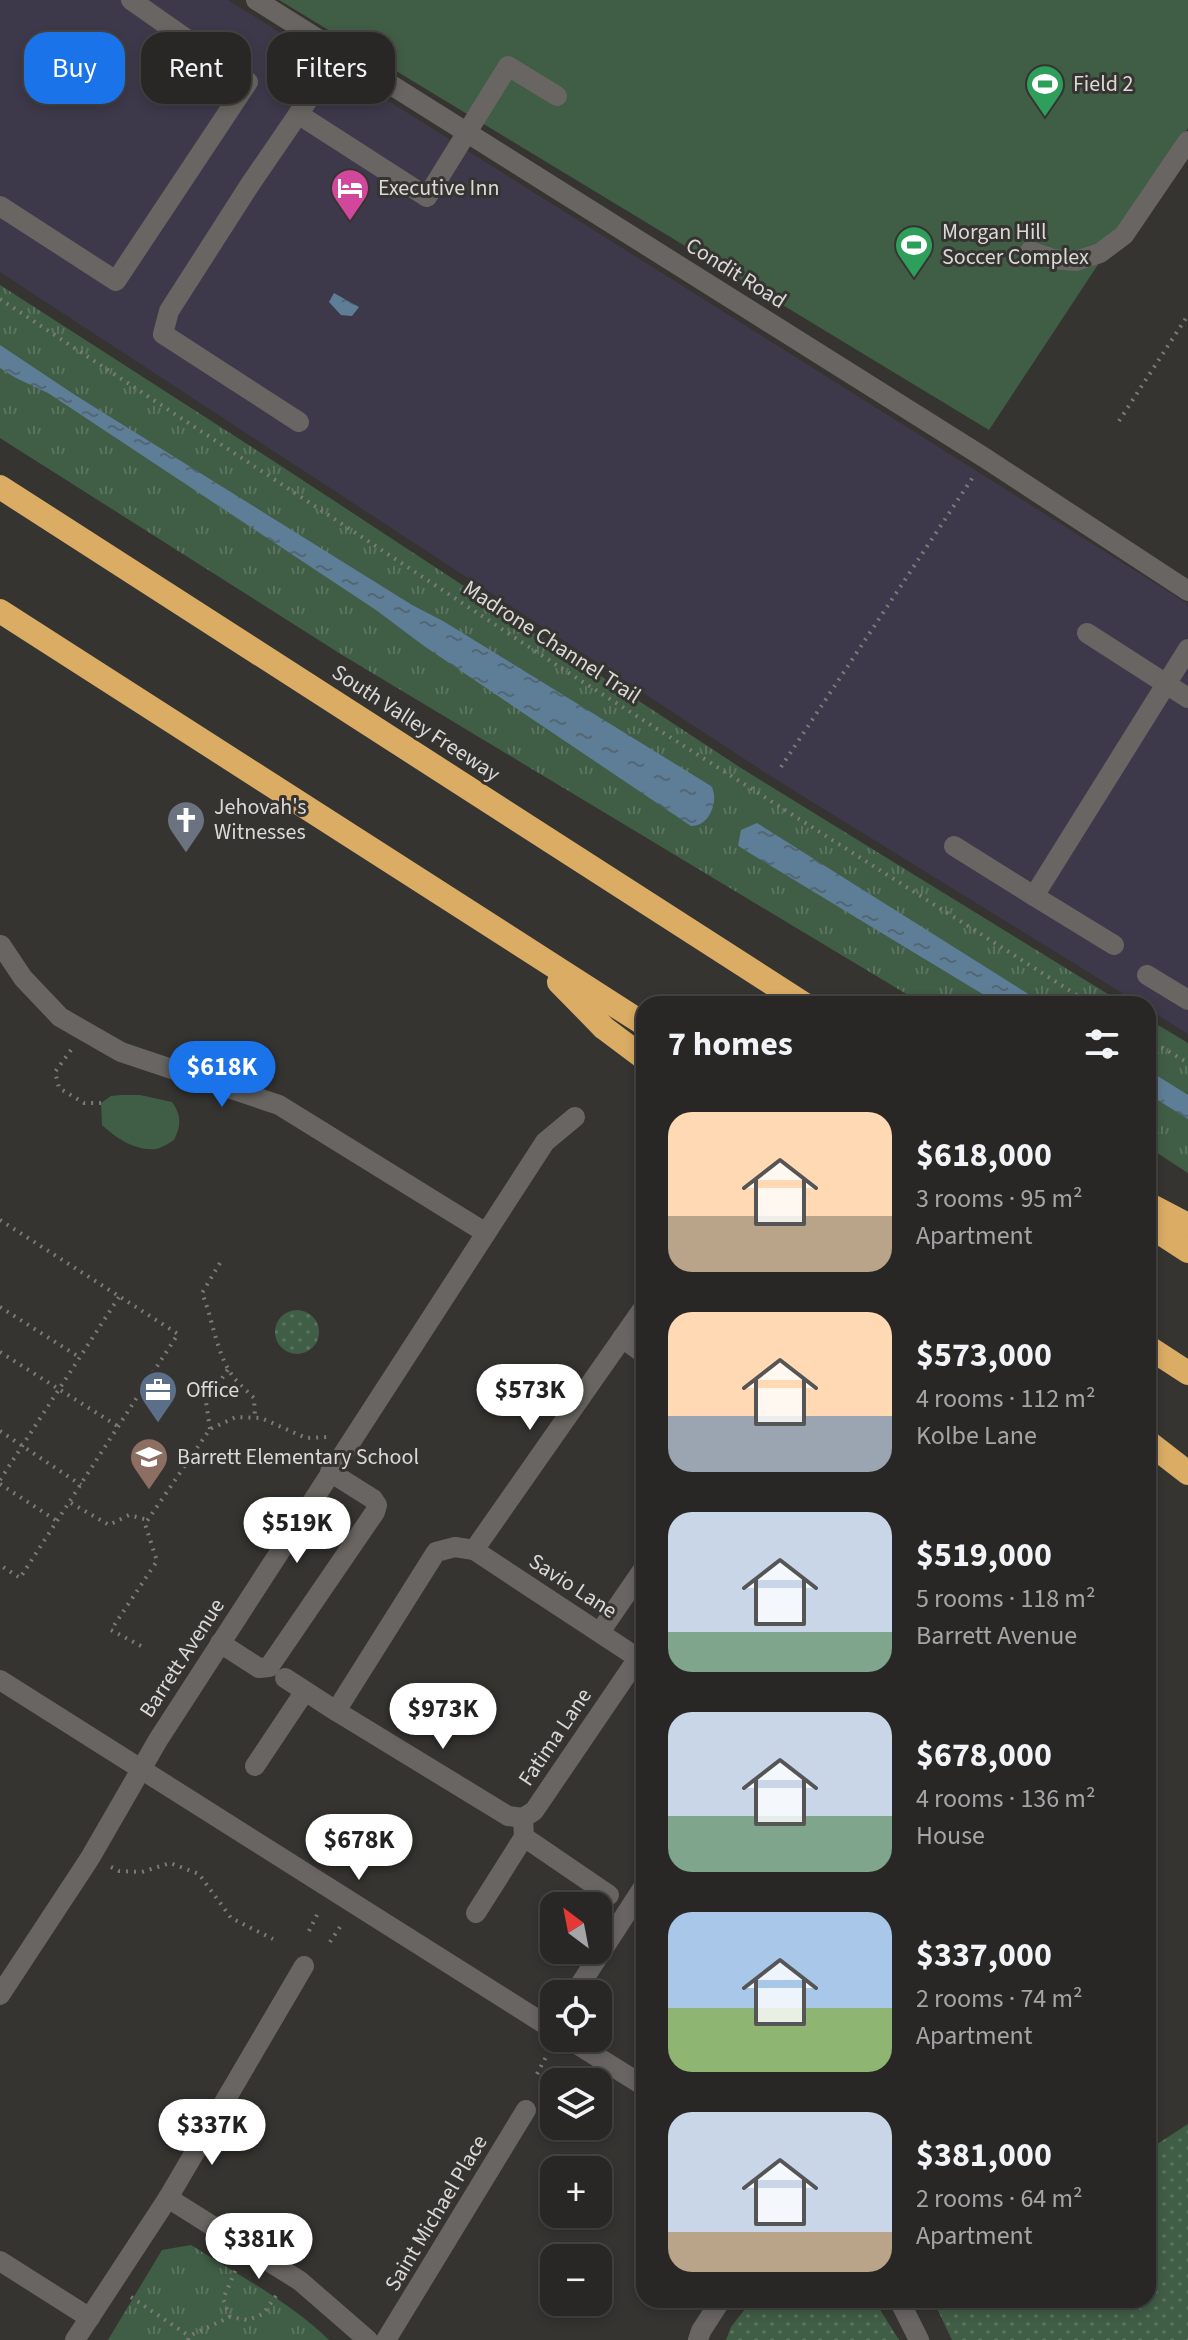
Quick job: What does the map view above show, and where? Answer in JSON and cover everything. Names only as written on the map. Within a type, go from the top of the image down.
[{"type":"highway","name":"South Valley Freeway","points":[[0,487],[792,996]]},
{"type":"highway","points":[[0,611],[636,1019]]},
{"type":"highway","points":[[523,947],[604,1028],[636,1052]]},
{"type":"highway","points":[[1156,1208],[1188,1225]]},
{"type":"highway","points":[[1156,1230],[1188,1251]]},
{"type":"highway","points":[[1156,1352],[1188,1373]]},
{"type":"highway","points":[[1156,1448],[1188,1473]]},
{"type":"street","points":[[0,206],[116,281],[248,82],[131,0]]},
{"type":"street","name":"Condit Road","points":[[256,0],[307,32]]},
{"type":"street","points":[[298,114],[427,197],[508,66],[557,96]]},
{"type":"street","name":"Condit Road","points":[[395,88],[985,458],[1188,591]]},
{"type":"street","points":[[299,422],[163,334],[169,311],[305,104]]},
{"type":"street","points":[[1030,251],[1053,259],[1076,261],[1100,253],[1124,235],[1188,141]]},
{"type":"street","points":[[1087,633],[1188,698]]},
{"type":"street","points":[[1034,896],[1188,649]]},
{"type":"street","points":[[954,846],[1114,945]]},
{"type":"street","points":[[1,945],[23,978],[60,1017],[121,1052],[279,1105],[486,1233]]},
{"type":"street","points":[[1147,975],[1188,1000]]},
{"type":"street","name":"Barrett Avenue","points":[[0,1995],[90,1858],[140,1770],[220,1643],[545,1142],[575,1117]]},
{"type":"street","points":[[336,1711],[436,1552],[455,1547],[474,1550],[636,1318]]},
{"type":"street","points":[[622,1338],[636,1348]]},
{"type":"street","points":[[220,1643],[259,1668],[269,1667],[375,1512],[377,1505],[373,1499],[330,1472]]},
{"type":"street","name":"Savio Lane","points":[[474,1550],[636,1657]]},
{"type":"street","points":[[600,1632],[636,1580]]},
{"type":"street","name":"Fatima Lane","points":[[285,1678],[524,1828],[636,1667]]},
{"type":"street","points":[[0,1680],[540,2020]]},
{"type":"street","points":[[255,1766],[305,1691]]},
{"type":"street","points":[[476,1913],[524,1828],[605,1892]]},
{"type":"street","points":[[583,1980],[636,1898]]},
{"type":"street","points":[[75,2340],[168,2198],[304,1966]]},
{"type":"street","points":[[591,2052],[636,2081]]},
{"type":"street","name":"Saint Michael Place","points":[[386,2340],[526,2110]]},
{"type":"street","points":[[168,2198],[300,2281],[368,2340]]},
{"type":"street","points":[[0,2261],[90,2318]]},
{"type":"street","points":[[698,2340],[716,2308]]},
{"type":"street","points":[[903,2308],[919,2340]]},
{"type":"path","name":"Madrone Channel Trail","points":[[0,299],[561,668],[1078,996]]},
{"type":"path","points":[[1119,421],[1188,315]]},
{"type":"path","points":[[781,767],[985,458]]},
{"type":"path","points":[[1156,1044],[1188,1063]]},
{"type":"path","points":[[71,1050],[55,1072],[59,1088],[84,1103],[101,1103]]},
{"type":"path","points":[[0,1220],[178,1334],[20,1578],[0,1565]]},
{"type":"path","points":[[220,1263],[202,1293],[219,1346],[233,1377],[254,1398],[255,1418]]},
{"type":"path","points":[[57,1521],[0,1482],[119,1297]]},
{"type":"path","points":[[0,1307],[80,1358]]},
{"type":"path","points":[[0,1352],[119,1427]]},
{"type":"path","points":[[210,1429],[206,1402],[229,1368]]},
{"type":"path","points":[[141,1646],[111,1630],[157,1561],[145,1524],[210,1429],[236,1417],[261,1418],[306,1438],[327,1437]]},
{"type":"path","points":[[0,1431],[81,1485]]},
{"type":"path","points":[[70,1503],[109,1525],[129,1515],[148,1520]]},
{"type":"path","points":[[111,1867],[119,1871],[142,1872],[170,1863],[199,1874],[231,1918],[273,1939]]},
{"type":"path","points":[[309,1931],[319,1911]]},
{"type":"path","points":[[330,1942],[342,1924]]},
{"type":"path","points":[[537,2074],[547,2055]]},
{"type":"path","points":[[230,2317],[223,2299],[237,2267]]},
{"type":"path","points":[[131,2297],[189,2338],[230,2317],[248,2320],[263,2314],[278,2293]]},
{"type":"shaded area","points":[[0,0],[228,0],[279,32],[267,32],[267,104],[393,104],[1188,604],[1188,1034],[1156,1014],[1156,996],[1127,996],[772,777],[0,272]]},
{"type":"green space","name":"Morgan Hill Soccer Complex","points":[[279,0],[1188,0],[1188,128],[989,430],[395,70],[395,32],[332,32]]},
{"type":"green space","points":[[0,285],[741,768],[1111,996],[910,996],[339,653],[0,438]]},
{"type":"green space","points":[[1156,1024],[1188,1043],[1188,1173],[1156,1152]]},
{"type":"green space","points":[[140,1095],[172,1102],[179,1121],[174,1140],[158,1148],[141,1148],[126,1143],[107,1130],[102,1125],[101,1103],[111,1096]]},
{"type":"green space","points":[[297,1310],[313,1316],[319,1332],[313,1348],[297,1354],[281,1348],[275,1332],[281,1316]]},
{"type":"green space","points":[[1188,2124],[1188,2340],[952,2340],[937,2308],[1156,2308],[1156,2145]]},
{"type":"green space","points":[[191,2245],[280,2301],[329,2340],[108,2340],[162,2250]]},
{"type":"green space","points":[[746,2308],[879,2308],[899,2340],[726,2340],[731,2327]]},
{"type":"water","points":[[334,293],[359,307],[352,316],[341,315],[329,302]]},
{"type":"water","points":[[0,345],[412,605],[711,786],[714,798],[708,817],[691,826],[424,646],[376,610],[48,393],[0,368]]},
{"type":"water","points":[[757,823],[1031,996],[986,996],[738,846],[741,830]]},
{"type":"water","points":[[1156,1075],[1188,1095],[1188,1119],[1156,1099]]},
{"type":"place","name":"Field 2","points":[[1045,118]]},
{"type":"place","name":"Executive Inn","points":[[350,222]]},
{"type":"place","name":"Morgan Hill Soccer Complex","points":[[914,279]]},
{"type":"place","name":"Jehovah's Witnesses","points":[[186,854]]},
{"type":"place","name":"Office","points":[[158,1424]]},
{"type":"place","name":"Barrett Elementary School","points":[[149,1491]]}]
